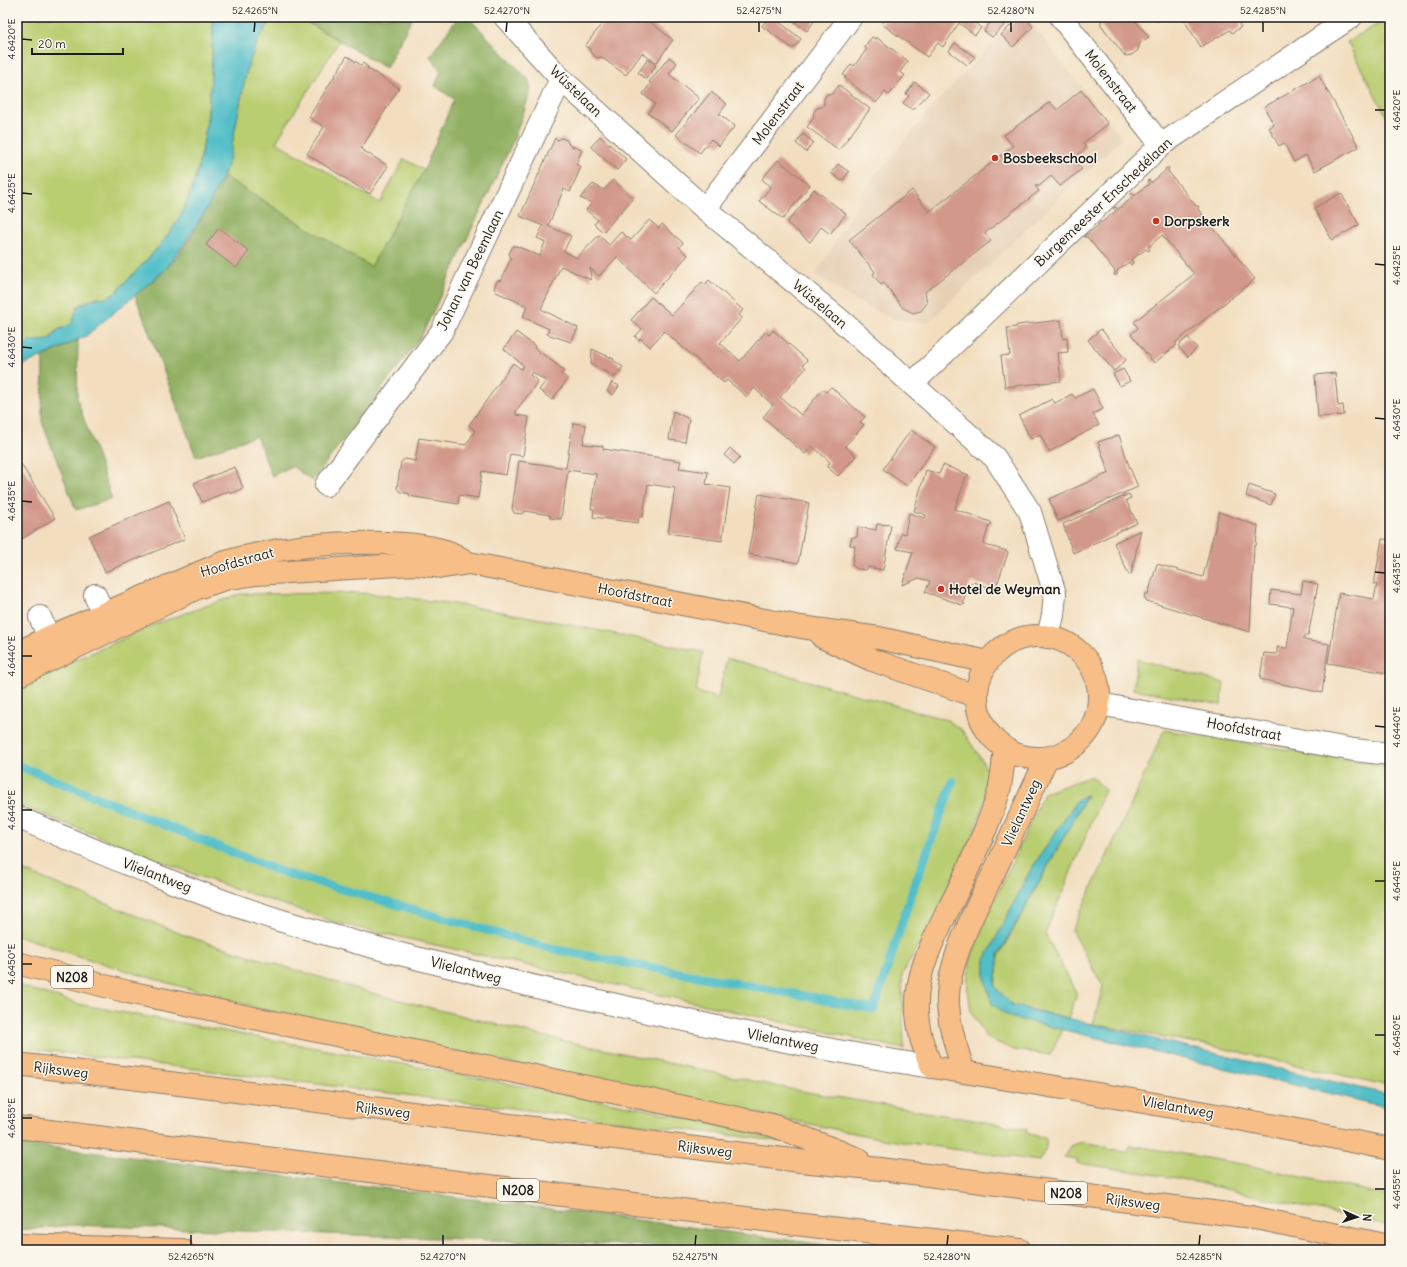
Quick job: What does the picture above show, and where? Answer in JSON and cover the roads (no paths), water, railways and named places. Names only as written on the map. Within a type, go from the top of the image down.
[{"type":"main road","name":"Hoofdstraat","points":[[17,676],[53,647],[102,613],[222,563],[251,555],[294,547],[358,542],[415,544],[446,551],[469,563],[801,627],[879,638],[988,662]]},
{"type":"main road","name":"Hoofdstraat","points":[[801,627],[872,660],[976,696]]},
{"type":"main road","points":[[1035,636],[1048,637],[1066,642],[1084,657],[1096,676],[1099,704],[1092,725],[1077,744],[1063,753],[1047,758],[1015,755],[1005,749],[984,727],[977,707],[976,696],[980,678],[988,662],[997,650],[1013,639],[1035,636]]},
{"type":"main road","name":"Hoofdstraat","points":[[17,653],[53,647]]},
{"type":"main road","name":"Vlielantweg","points":[[1005,749],[999,791],[989,819],[966,874],[935,937],[921,973],[916,1002],[916,1018],[923,1050],[932,1067],[1216,1114],[1390,1149]]},
{"type":"main road","name":"Vlielantweg","points":[[964,1072],[953,1035],[948,1004],[950,980],[956,958],[970,923],[1047,758]]},
{"type":"main road","name":"N208","points":[[17,962],[128,992],[772,1125],[881,1169]]},
{"type":"main road","name":"Rijksweg","points":[[17,1064],[792,1160],[881,1169],[1251,1217],[1390,1246]]},
{"type":"main road","name":"N208","points":[[17,1127],[787,1223],[1020,1250]]},
{"type":"main road","points":[[17,1245],[182,1250]]},
{"type":"street","name":"Molenstraat","points":[[705,209],[851,17]]},
{"type":"street","name":"Molenstraat","points":[[1061,17],[1161,145]]},
{"type":"street","name":"Burgemeester Enschedélaan","points":[[913,384],[1161,145],[1346,18]]},
{"type":"street","name":"Wüstelaan","points":[[513,20],[562,79],[705,209],[839,319],[996,458],[1030,512],[1055,594],[1053,615],[1048,637]]},
{"type":"street","name":"Johan van Beemlaan","points":[[326,485],[442,331],[562,79]]},
{"type":"street","points":[[40,617],[53,647]]},
{"type":"street","name":"Hoofdstraat","points":[[1099,704],[1354,750],[1390,754]]},
{"type":"street","name":"Vlielantweg","points":[[17,817],[167,880],[278,919],[387,950],[485,975],[701,1024],[932,1067]]},
{"type":"water","points":[[213,17],[273,17],[258,40],[247,68],[228,165],[209,205],[165,270],[86,336],[17,368],[17,359],[20,358],[22,349],[29,341],[48,340],[56,331],[72,323],[78,306],[97,297],[106,298],[114,294],[162,243],[182,213],[192,188],[206,131],[211,71]]},
{"type":"water","points":[[1087,795],[999,954],[995,987],[1012,1005],[1390,1095],[1390,1108],[1010,1017],[992,1004],[985,980],[985,960],[1030,871],[1077,800]]},
{"type":"waterway","points":[[17,765],[281,872],[557,950],[874,1009],[912,892],[953,781]]},
{"type":"place","name":"Bosbeekschool","points":[[995,158]]},
{"type":"place","name":"Dorpskerk","points":[[1156,221]]},
{"type":"place","name":"Hotel de Weyman","points":[[941,589]]}]
